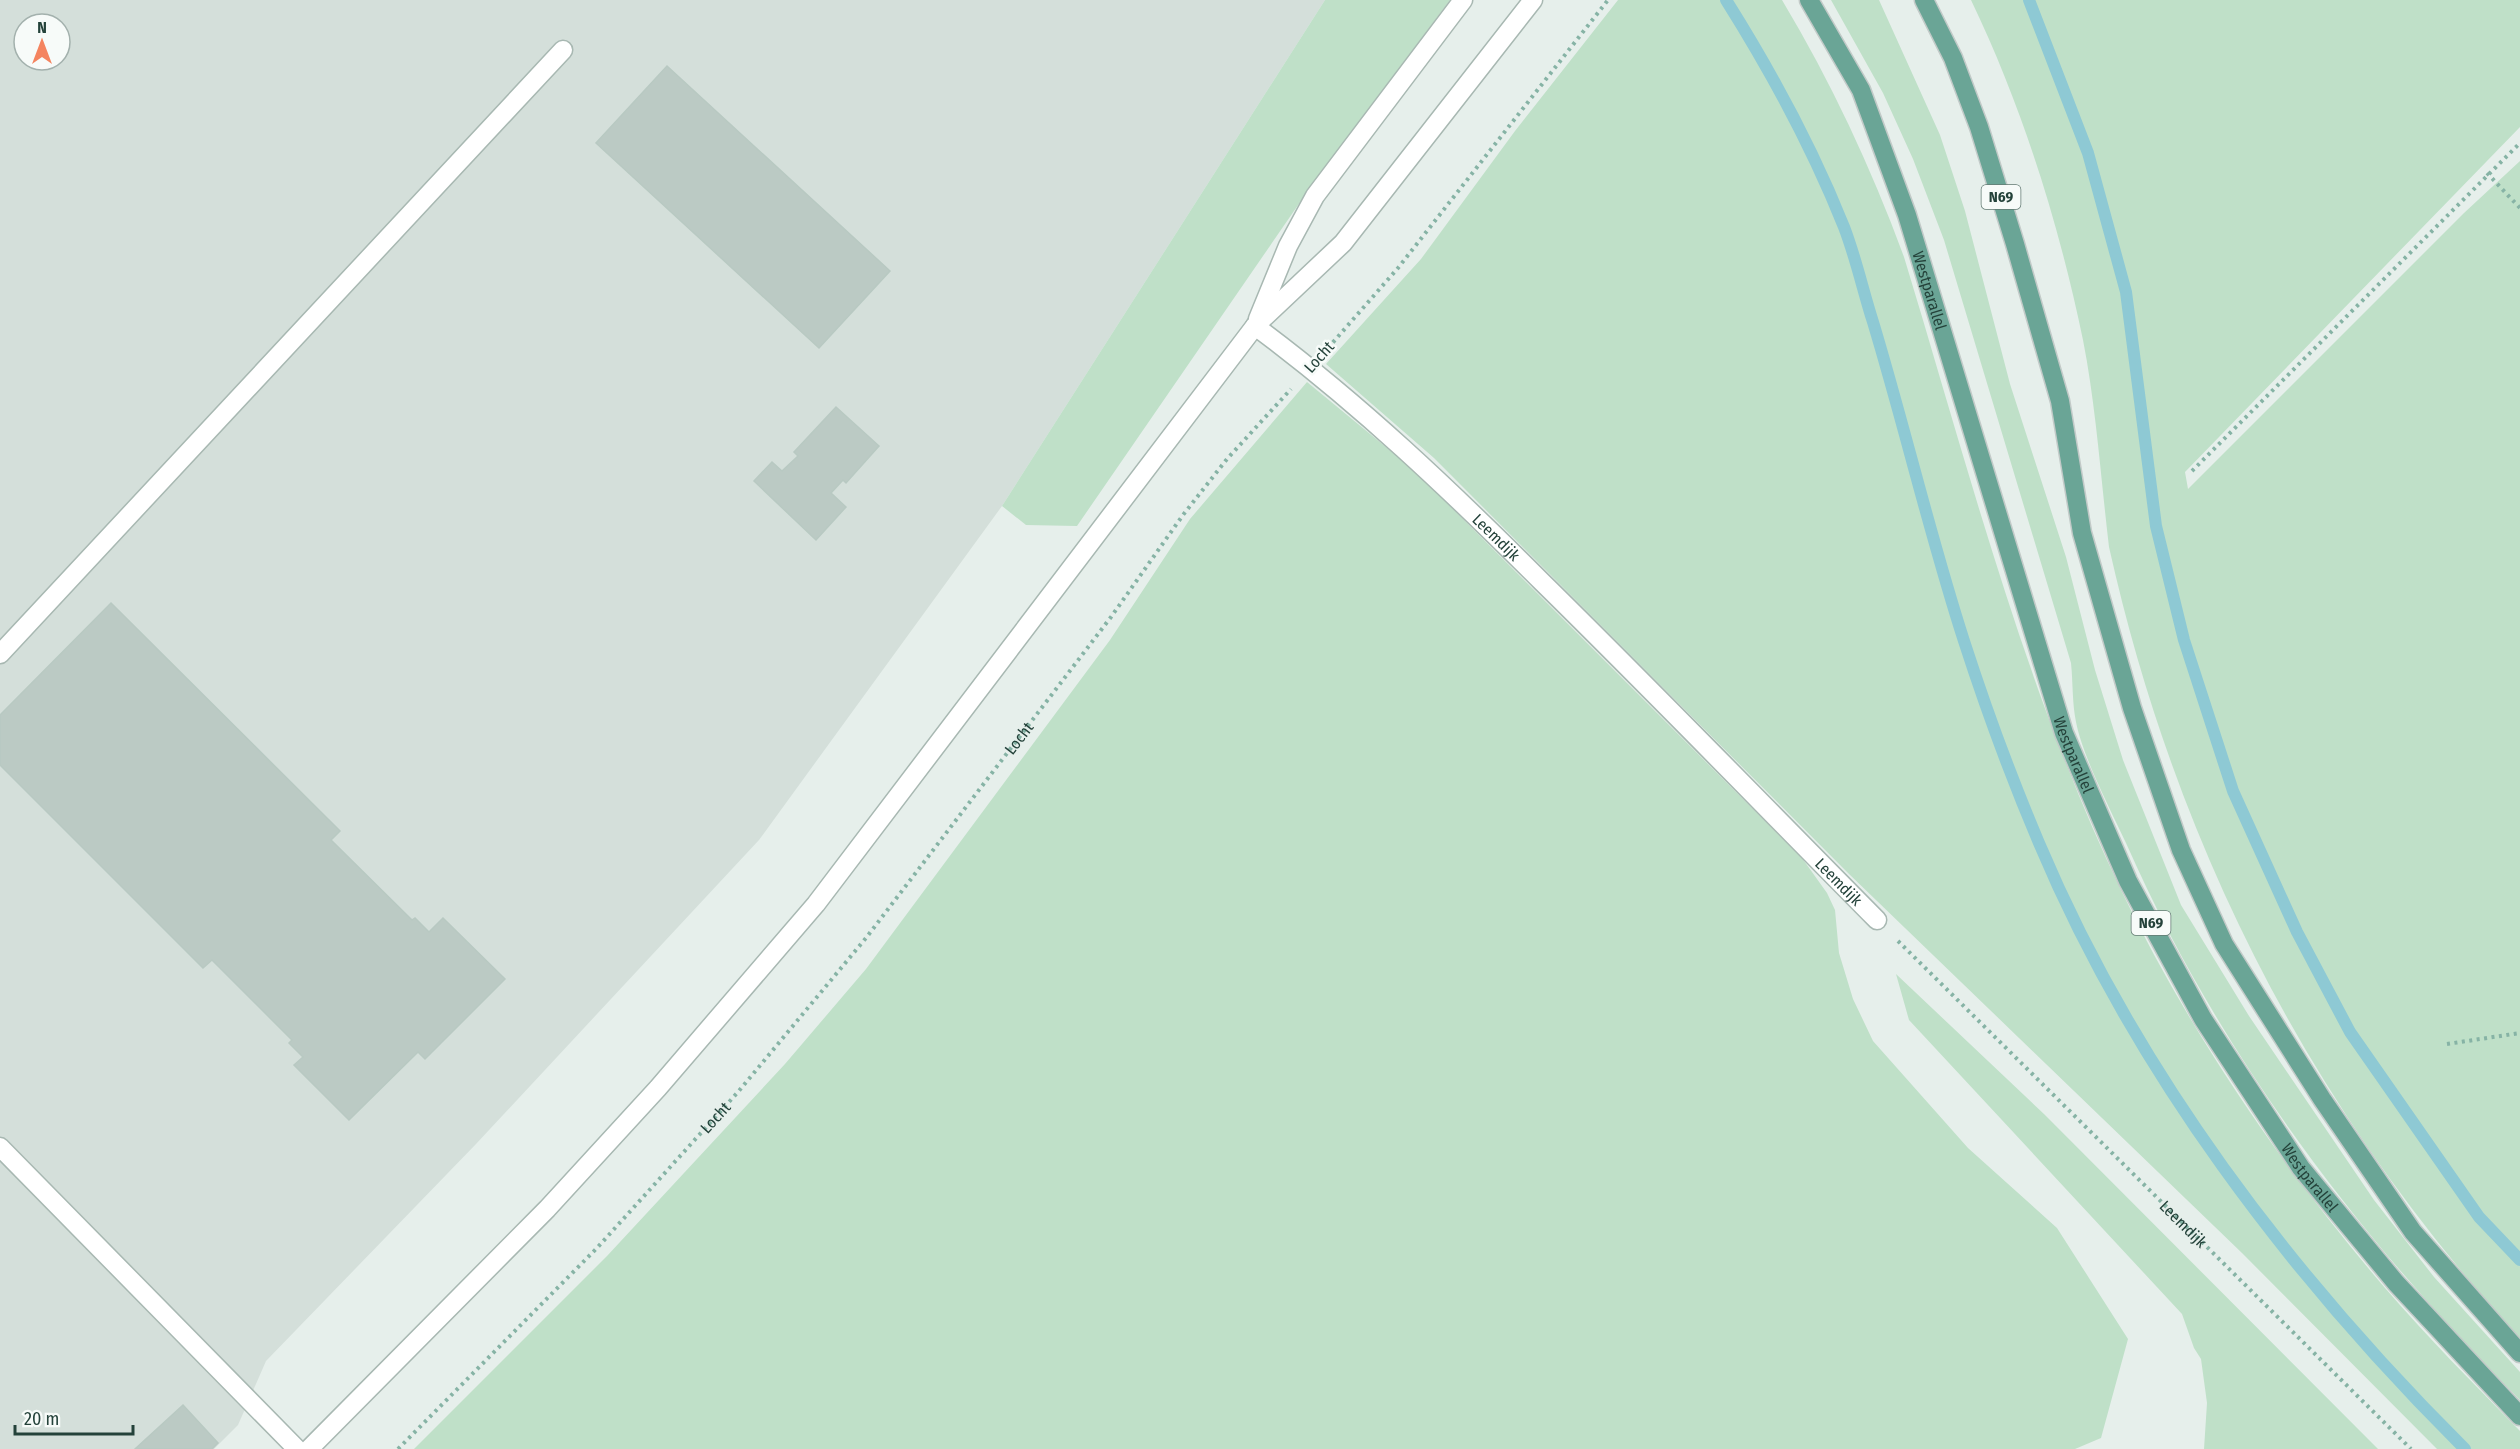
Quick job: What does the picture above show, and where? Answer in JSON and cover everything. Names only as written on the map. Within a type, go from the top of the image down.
[{"type":"main road","name":"Westparallel","points":[[1809,0],[1861,90],[1903,205],[2064,733],[2128,881],[2203,1018],[2301,1168],[2389,1274],[2520,1416]]},
{"type":"main road","name":"N69","points":[[1924,0],[1953,58],[1972,107],[2015,244],[2060,401],[2082,533],[2132,708],[2181,850],[2224,944],[2322,1099],[2413,1232],[2520,1353]]},
{"type":"street","points":[[1255,326],[1288,246],[1315,196],[1463,0]]},
{"type":"street","points":[[309,1449],[555,1201],[658,1088],[816,904],[1255,326],[1344,243],[1533,0]]},
{"type":"street","points":[[0,654],[563,50]]},
{"type":"street","name":"Leemdijk","points":[[1255,326],[1310,367],[1427,468],[1587,626],[1877,920]]},
{"type":"street","points":[[0,1147],[297,1449]]},
{"type":"path","name":"Locht","points":[[398,1449],[597,1248],[738,1092],[866,938],[1111,617],[1183,515],[1227,459],[1398,268],[1608,0]]},
{"type":"path","points":[[2192,471],[2487,173],[2520,143]]},
{"type":"path","points":[[2487,173],[2520,208]]},
{"type":"path","name":"Leemdijk","points":[[1877,920],[2411,1449]]},
{"type":"path","points":[[2447,1044],[2520,1033]]},
{"type":"shaded area","points":[[0,0],[1325,0],[1002,506],[759,840],[476,1144],[266,1361],[238,1425],[214,1449],[0,1449]]},
{"type":"green space","points":[[1325,0],[1450,0],[1305,195],[1077,526],[1026,525],[1002,506]]},
{"type":"green space","points":[[1618,0],[1782,0],[1833,94],[1864,158],[1904,257],[2000,578],[2027,657],[2086,814],[2121,890],[2177,996],[2240,1098],[2274,1147],[2385,1288],[2434,1343],[2520,1431],[2520,1449],[2437,1449],[2242,1253],[1849,874],[1434,458],[1326,364],[1421,259],[1515,131]]},
{"type":"green space","points":[[1831,0],[1879,0],[1940,135],[1965,211],[2010,384],[2066,557],[2095,670],[2123,760],[2181,905],[2249,1016],[2374,1200],[2434,1277],[2520,1372],[2520,1400],[2403,1274],[2297,1140],[2249,1069],[2204,996],[2163,921],[2098,783],[2080,736],[2074,707],[2071,663],[1944,240],[1913,159],[1883,93]]},
{"type":"green space","points":[[1971,0],[2520,0],[2520,127],[2185,472],[2188,489],[2464,213],[2520,161],[2520,1338],[2445,1251],[2377,1161],[2316,1068],[2262,970],[2214,870],[2172,765],[2137,658],[2109,547],[2088,365],[2063,253],[2023,124]]},
{"type":"green space","points":[[1307,382],[1415,471],[1802,858],[1827,893],[1835,910],[1839,953],[1853,999],[1873,1041],[1968,1148],[2057,1228],[2128,1339],[2101,1438],[2075,1449],[414,1449],[607,1256],[785,1064],[866,969],[1110,640],[1190,519]]},
{"type":"green space","points":[[1896,974],[2044,1114],[2378,1449],[2204,1449],[2207,1403],[2201,1359],[2194,1348],[2182,1314],[1909,1020]]},
{"type":"building","points":[[667,66],[890,271],[819,348],[596,143]]},
{"type":"building","points":[[836,407],[879,446],[846,483],[843,480],[831,493],[846,507],[816,540],[754,481],[772,462],[782,471],[798,456],[794,452]]},
{"type":"building","points":[[111,603],[340,831],[331,840],[412,920],[415,918],[429,932],[443,918],[505,979],[425,1059],[418,1052],[349,1120],[294,1065],[303,1057],[289,1043],[292,1040],[212,960],[203,968],[0,765],[0,715]]},
{"type":"building","points":[[183,1405],[218,1443],[212,1449],[135,1449]]},
{"type":"waterway","points":[[1726,0],[1790,111],[1819,168],[1844,227],[1972,666],[1999,743],[2039,843],[2078,927],[2122,1010],[2170,1089],[2223,1167],[2279,1241],[2339,1313],[2401,1383],[2465,1449]]},
{"type":"waterway","points":[[2029,0],[2088,153],[2126,292],[2156,526],[2184,640],[2233,791],[2297,932],[2350,1032],[2479,1217],[2520,1260]]}]
